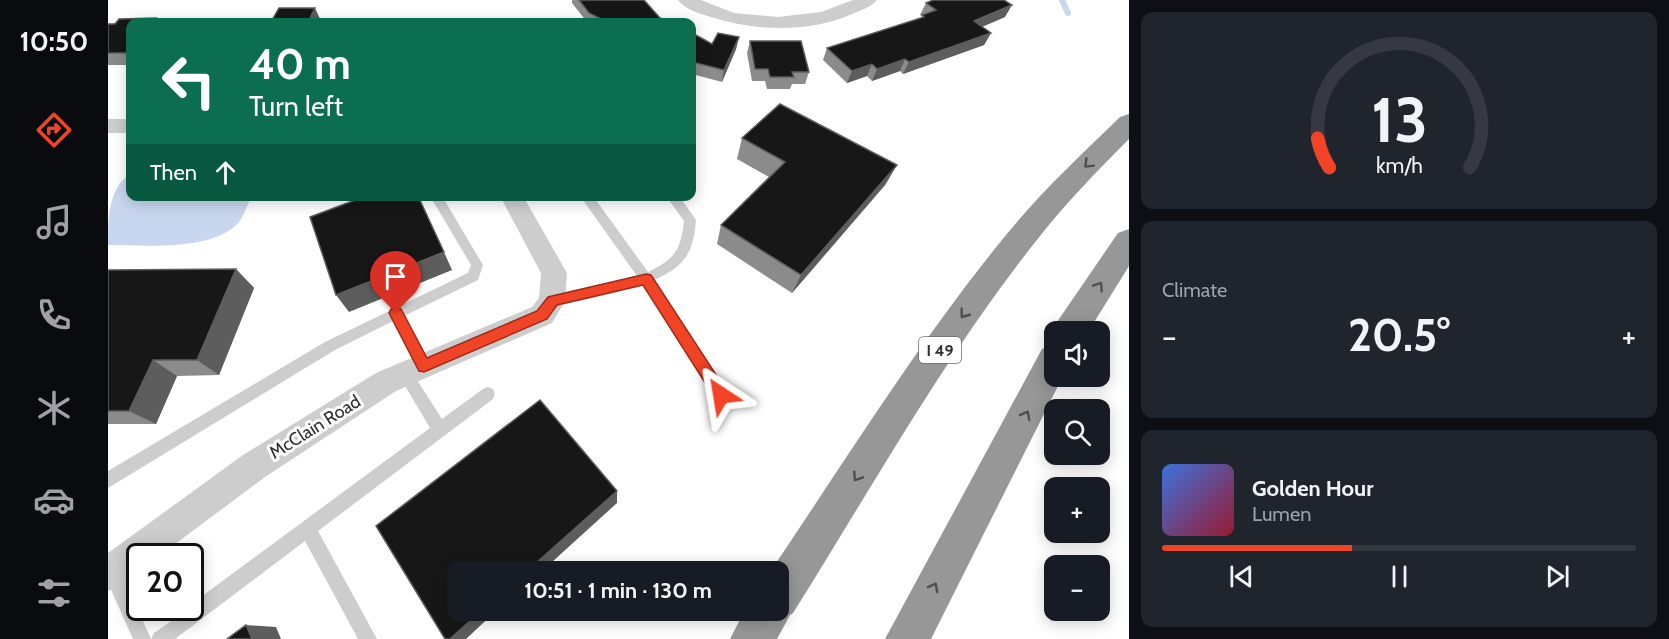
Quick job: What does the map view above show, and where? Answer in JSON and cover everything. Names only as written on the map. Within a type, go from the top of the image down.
[{"type":"highway","name":"I 49","points":[[789,581],[957,322],[1018,241],[1064,188],[1129,123]]},
{"type":"highway","points":[[1076,321],[1129,241]]},
{"type":"highway","points":[[907,639],[1044,379]]},
{"type":"highway","points":[[752,639],[763,621]]},
{"type":"street","points":[[687,0],[736,21],[792,22],[840,13],[868,0]]},
{"type":"street","points":[[108,126],[126,126]]},
{"type":"street","points":[[514,201],[554,273],[547,308]]},
{"type":"street","name":"McClain Road","points":[[110,573],[254,466],[386,382],[547,308]]},
{"type":"lane","points":[[108,480],[330,346],[472,276],[477,265],[439,201]]},
{"type":"lane","points":[[590,201],[646,279],[721,395]]},
{"type":"lane","points":[[547,308],[646,279],[673,265],[686,249],[690,220],[676,201]]},
{"type":"lane","points":[[396,313],[414,370],[440,430]]},
{"type":"lane","points":[[160,639],[488,394]]},
{"type":"lane","points":[[308,530],[368,639]]},
{"type":"lane","points":[[110,573],[142,639]]},
{"type":"water","points":[[126,177],[126,201],[249,201],[239,222],[227,232],[213,238],[177,245],[108,245],[109,215],[113,196]]},
{"type":"building","points":[[579,0],[644,0],[660,18],[599,18],[589,13]]},
{"type":"building","points":[[933,0],[1004,0],[1012,5],[974,21],[991,33],[909,62],[905,59],[877,69],[872,64],[852,71],[827,48],[924,17],[922,15],[936,10],[926,3]]},
{"type":"building","points":[[279,8],[315,8],[310,18],[273,18]]},
{"type":"building","points":[[119,19],[126,19],[126,53],[108,53],[108,24],[115,24]]},
{"type":"building","points":[[718,33],[739,37],[724,70],[696,63],[696,35],[712,44]]},
{"type":"building","points":[[750,41],[801,41],[809,72],[792,72],[794,77],[770,77],[768,69],[755,69]]},
{"type":"building","points":[[780,104],[897,165],[801,275],[721,225],[785,162],[742,138]]},
{"type":"building","points":[[353,201],[420,201],[444,252],[336,295],[310,217]]},
{"type":"building","points":[[236,269],[197,360],[153,360],[129,411],[108,411],[108,270]]},
{"type":"building","points":[[540,400],[617,491],[538,561],[447,561],[447,621],[470,621],[450,639],[445,639],[376,526]]},
{"type":"building","points":[[246,625],[252,639],[227,639]]},
{"type":"waterway","points":[[1062,0],[1068,13]]},
{"type":"route","points":[[396,313],[424,366],[542,315],[552,301],[646,279],[721,395]]}]
